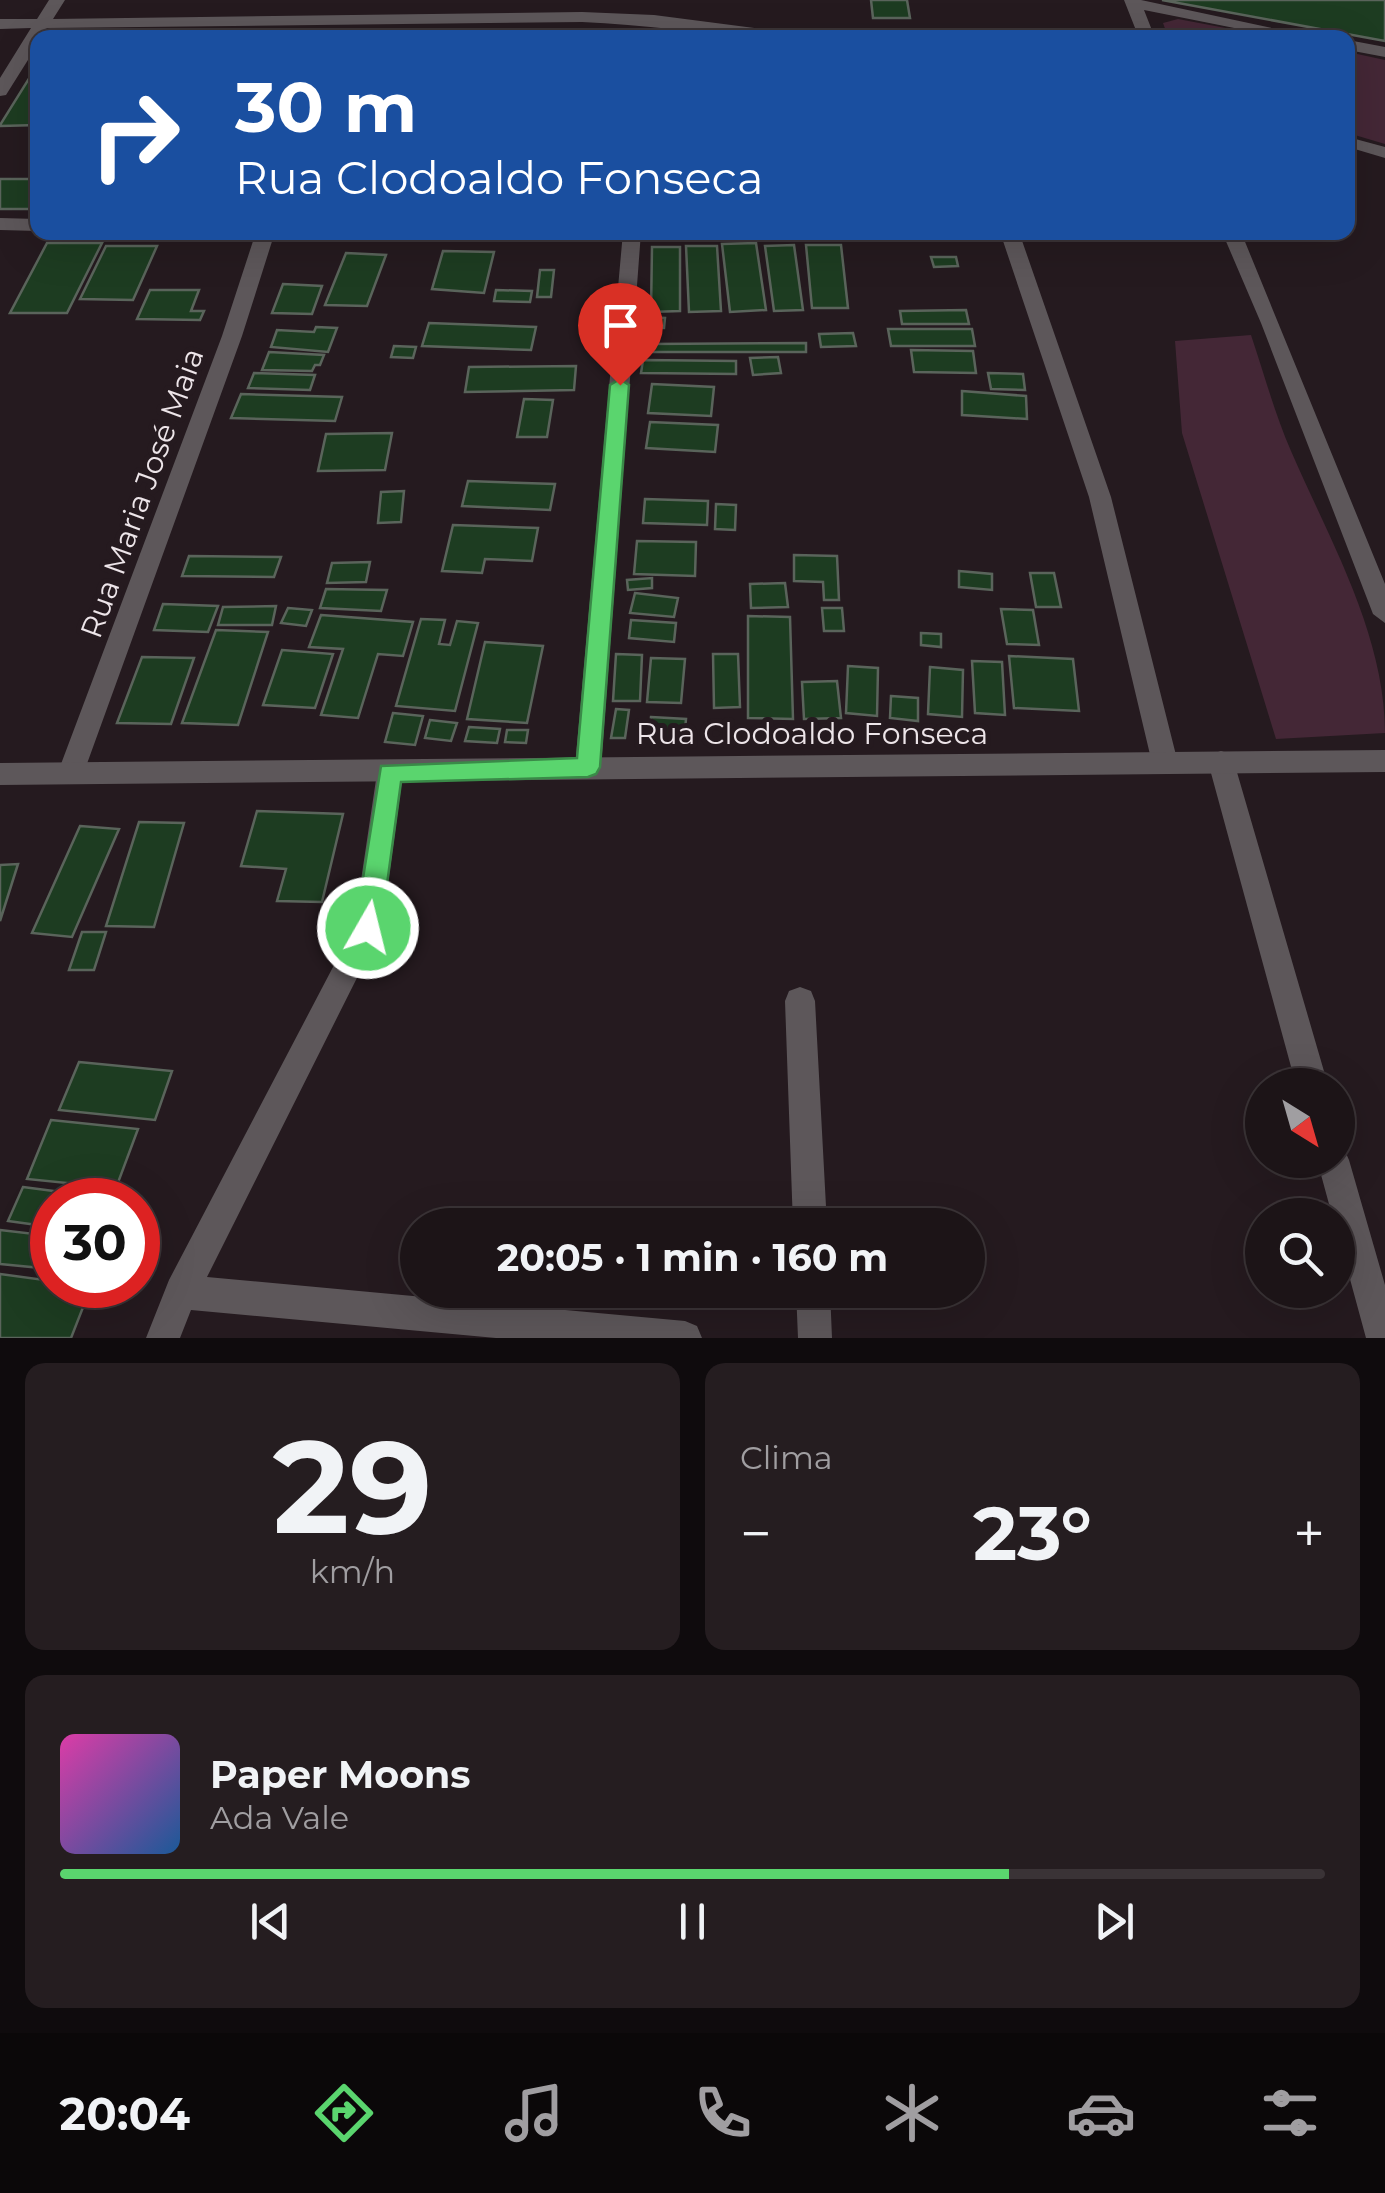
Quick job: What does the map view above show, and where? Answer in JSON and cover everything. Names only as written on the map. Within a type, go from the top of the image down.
[{"type":"street","points":[[37,30],[57,0]]},
{"type":"street","points":[[1133,1],[1144,30]]},
{"type":"street","points":[[1133,1],[1272,30]]},
{"type":"street","points":[[0,24],[329,29],[582,17],[653,29]]},
{"type":"street","points":[[0,91],[30,41]]},
{"type":"street","points":[[1355,46],[1385,52]]},
{"type":"street","points":[[1355,144],[1385,153]]},
{"type":"street","points":[[0,224],[30,225]]},
{"type":"street","name":"Rua Maria José Maia","points":[[71,772],[232,336],[263,240]]},
{"type":"street","points":[[588,767],[631,240]]},
{"type":"street","points":[[1012,240],[1100,497],[1165,762]]},
{"type":"street","points":[[1235,240],[1385,614]]},
{"type":"street","name":"Rua Clodoaldo Fonseca","points":[[0,774],[1385,761]]},
{"type":"street","points":[[1221,762],[1307,1068]]},
{"type":"street","points":[[164,1338],[181,1292],[368,928],[390,773]]},
{"type":"street","points":[[800,1001],[809,1208]]},
{"type":"street","points":[[1338,1178],[1383,1338]]},
{"type":"street","points":[[181,1292],[686,1338]]},
{"type":"street","points":[[814,1308],[815,1338]]},
{"type":"shaded area","points":[[1178,19],[1236,30],[1166,30],[1163,23]]},
{"type":"shaded area","points":[[1355,54],[1385,60],[1385,144],[1355,135]]},
{"type":"shaded area","points":[[1251,335],[1285,437],[1365,623],[1383,696],[1385,733],[1276,739],[1182,433],[1175,341]]},
{"type":"building","points":[[871,0],[907,0],[910,18],[873,18]]},
{"type":"building","points":[[1162,0],[1385,0],[1385,41],[1355,35],[1355,30],[1325,30]]},
{"type":"building","points":[[30,77],[30,125],[0,125]]},
{"type":"building","points":[[0,179],[30,179],[30,209],[0,209]]},
{"type":"building","points":[[47,243],[102,243],[67,313],[10,313]]},
{"type":"building","points":[[756,243],[766,310],[730,312],[722,244]]},
{"type":"building","points":[[794,245],[803,310],[774,311],[765,246]]},
{"type":"building","points":[[806,245],[841,245],[848,308],[812,308]]},
{"type":"building","points":[[106,246],[157,246],[133,300],[80,299]]},
{"type":"building","points":[[686,246],[717,246],[721,311],[689,312]]},
{"type":"building","points":[[652,247],[680,247],[680,311],[651,312]]},
{"type":"building","points":[[443,251],[494,252],[484,293],[432,289]]},
{"type":"building","points":[[346,253],[386,255],[367,306],[325,305]]},
{"type":"building","points":[[931,257],[956,257],[958,266],[934,267]]},
{"type":"building","points":[[540,270],[554,270],[551,297],[537,297]]},
{"type":"building","points":[[283,284],[322,286],[312,314],[272,313]]},
{"type":"building","points":[[150,290],[199,290],[191,311],[204,311],[200,320],[137,319]]},
{"type":"building","points":[[496,290],[532,291],[530,302],[494,301]]},
{"type":"building","points":[[966,310],[969,324],[902,324],[900,311]]},
{"type":"building","points":[[644,317],[665,318],[664,328],[642,327]]},
{"type":"building","points":[[429,323],[536,327],[531,350],[422,346]]},
{"type":"building","points":[[316,327],[337,328],[328,352],[271,347],[277,330],[314,332]]},
{"type":"building","points":[[888,329],[972,329],[975,346],[891,346]]},
{"type":"building","points":[[853,333],[856,346],[821,347],[819,334]]},
{"type":"building","points":[[806,343],[806,352],[646,352],[647,344]]},
{"type":"building","points":[[394,346],[416,347],[413,358],[391,357]]},
{"type":"building","points":[[911,350],[973,351],[976,373],[914,372]]},
{"type":"building","points":[[269,352],[324,355],[312,371],[262,370]]},
{"type":"building","points":[[778,357],[781,373],[753,375],[750,358]]},
{"type":"building","points":[[643,360],[736,361],[736,374],[641,373]]},
{"type":"building","points":[[576,366],[574,390],[465,392],[469,367]]},
{"type":"building","points":[[254,373],[315,375],[310,390],[248,388]]},
{"type":"building","points":[[988,373],[1023,374],[1025,390],[991,389]]},
{"type":"building","points":[[652,384],[714,387],[711,416],[648,413]]},
{"type":"building","points":[[962,391],[1026,396],[1027,419],[962,415]]},
{"type":"building","points":[[241,394],[342,397],[335,421],[231,418]]},
{"type":"building","points":[[524,399],[553,400],[547,437],[517,437]]},
{"type":"building","points":[[650,422],[718,425],[715,452],[646,448]]},
{"type":"building","points":[[392,433],[385,470],[318,471],[326,434]]},
{"type":"building","points":[[468,481],[555,484],[550,510],[462,506]]},
{"type":"building","points":[[404,491],[401,522],[378,523],[381,492]]},
{"type":"building","points":[[645,499],[708,501],[707,525],[643,523]]},
{"type":"building","points":[[716,504],[736,505],[735,530],[715,529]]},
{"type":"building","points":[[453,525],[538,528],[532,561],[485,559],[482,573],[442,571]]},
{"type":"building","points":[[637,541],[696,542],[695,576],[634,574]]},
{"type":"building","points":[[794,555],[837,556],[839,600],[824,600],[823,582],[794,581]]},
{"type":"building","points":[[189,556],[281,557],[274,577],[182,576]]},
{"type":"building","points":[[370,562],[366,582],[327,583],[332,563]]},
{"type":"building","points":[[959,571],[992,574],[992,590],[959,587]]},
{"type":"building","points":[[1030,573],[1054,573],[1061,607],[1036,607]]},
{"type":"building","points":[[652,578],[652,588],[628,590],[627,580]]},
{"type":"building","points":[[785,583],[788,607],[751,608],[750,584]]},
{"type":"building","points":[[326,589],[387,590],[381,611],[320,608]]},
{"type":"building","points":[[635,593],[678,598],[674,617],[630,613]]},
{"type":"building","points":[[163,604],[218,606],[208,632],[154,630]]},
{"type":"building","points":[[276,606],[272,625],[218,625],[223,607]]},
{"type":"building","points":[[288,608],[312,610],[306,626],[281,623]]},
{"type":"building","points":[[822,608],[842,608],[844,631],[824,631]]},
{"type":"building","points":[[1001,609],[1033,610],[1039,645],[1007,644]]},
{"type":"building","points":[[321,615],[413,622],[403,656],[378,654],[358,718],[321,715],[343,649],[309,647]]},
{"type":"building","points":[[748,616],[790,617],[793,719],[748,718]]},
{"type":"building","points":[[421,619],[445,620],[439,644],[450,645],[457,621],[478,623],[455,711],[396,706]]},
{"type":"building","points":[[631,620],[676,623],[674,642],[629,638]]},
{"type":"building","points":[[216,630],[268,632],[238,725],[182,723]]},
{"type":"building","points":[[921,633],[941,634],[941,647],[921,645]]},
{"type":"building","points":[[485,642],[543,646],[527,723],[467,719]]},
{"type":"building","points":[[282,650],[333,654],[315,708],[263,705]]},
{"type":"building","points":[[616,654],[642,655],[640,701],[613,701]]},
{"type":"building","points":[[713,654],[738,654],[740,707],[714,708]]},
{"type":"building","points":[[1009,656],[1073,659],[1079,711],[1014,708]]},
{"type":"building","points":[[142,657],[194,658],[171,724],[117,723]]},
{"type":"building","points":[[651,658],[685,659],[681,703],[647,702]]},
{"type":"building","points":[[972,661],[1002,662],[1005,715],[975,713]]},
{"type":"building","points":[[848,666],[878,668],[877,716],[846,713]]},
{"type":"building","points":[[930,667],[963,670],[962,717],[928,714]]},
{"type":"building","points":[[837,681],[841,718],[804,719],[802,682]]},
{"type":"building","points":[[891,696],[918,698],[918,721],[890,718]]},
{"type":"building","points":[[616,709],[629,710],[625,738],[611,738]]},
{"type":"building","points":[[393,713],[423,716],[415,745],[385,742]]},
{"type":"building","points":[[651,717],[686,719],[684,740],[649,738]]},
{"type":"building","points":[[430,720],[457,723],[451,741],[425,738]]},
{"type":"building","points":[[469,727],[500,729],[497,743],[465,741]]},
{"type":"building","points":[[507,730],[528,730],[526,743],[505,742]]},
{"type":"building","points":[[257,811],[343,814],[322,902],[277,901],[286,869],[241,866]]},
{"type":"building","points":[[139,822],[184,823],[154,927],[106,926]]},
{"type":"building","points":[[80,826],[119,829],[72,937],[32,933]]},
{"type":"building","points":[[18,864],[0,921],[0,865]]},
{"type":"building","points":[[82,932],[106,932],[94,970],[69,970]]},
{"type":"building","points":[[79,1062],[172,1071],[155,1120],[59,1110]]},
{"type":"building","points":[[51,1120],[138,1129],[120,1178],[27,1179]]},
{"type":"building","points":[[23,1187],[30,1188],[30,1224],[8,1221]]},
{"type":"building","points":[[0,1230],[30,1233],[30,1267],[0,1264]]},
{"type":"building","points":[[0,1274],[30,1278],[30,1308],[83,1308],[71,1338],[0,1338]]},
{"type":"route","points":[[368,928],[390,773],[588,767],[620,385]]}]
